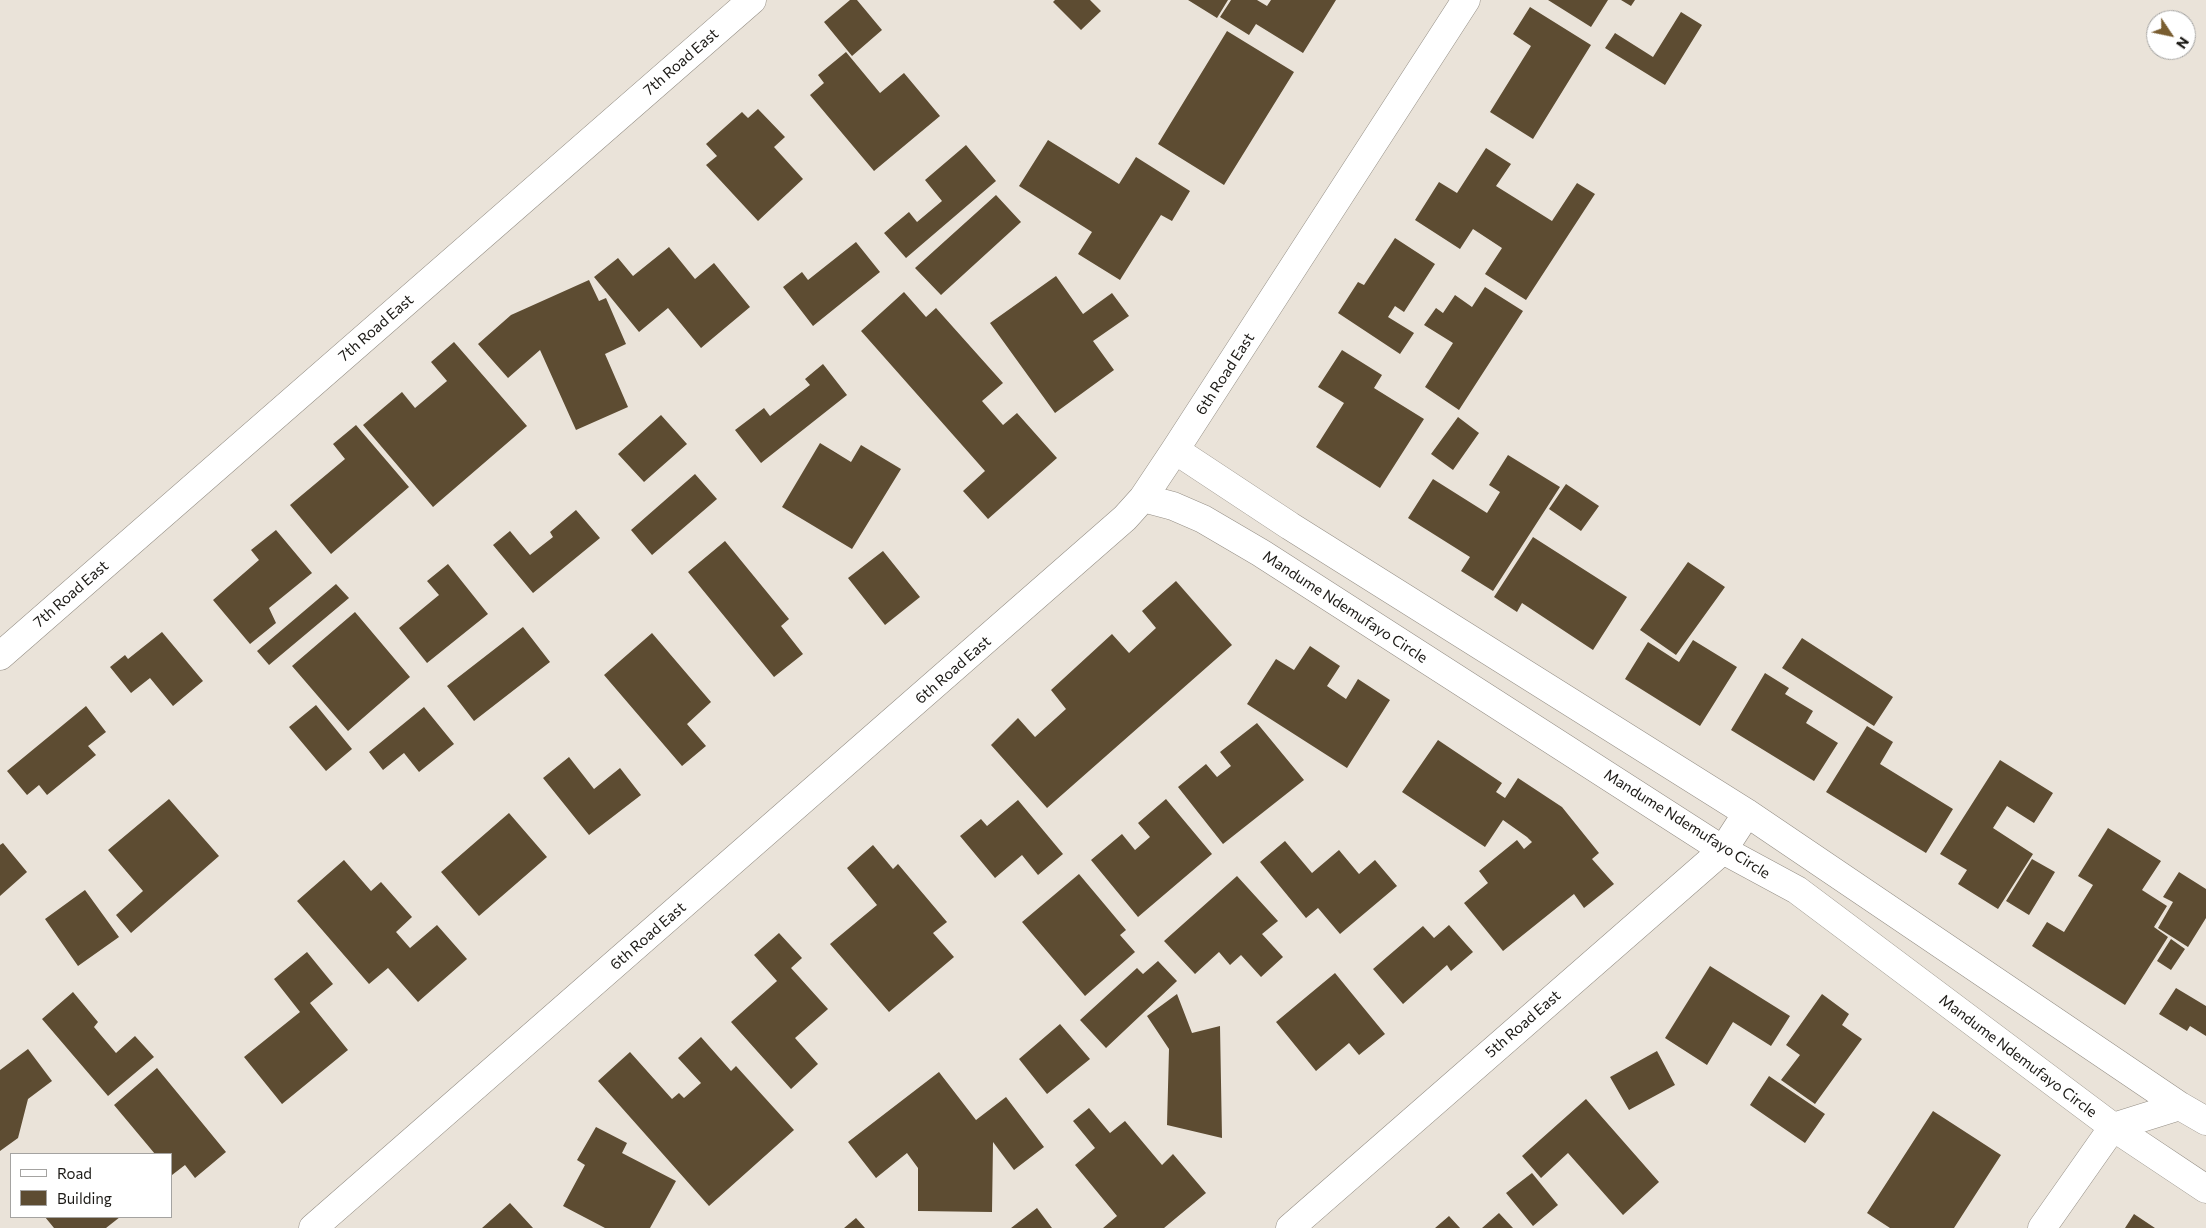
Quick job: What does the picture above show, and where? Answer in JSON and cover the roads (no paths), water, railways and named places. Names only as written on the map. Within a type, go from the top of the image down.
[{"type":"street","name":"7th Road East","points":[[0,656],[752,0]]},
{"type":"street","name":"6th Road East","points":[[313,1228],[1094,548],[1125,518],[1143,498],[1175,450],[1466,0]]},
{"type":"street","points":[[1175,450],[1290,526],[1747,813],[2180,1106],[2206,1121]]},
{"type":"street","name":"Mandume Ndemufayo Circle","points":[[1143,498],[1173,506],[1203,520],[1261,553],[1723,850],[1797,890],[2112,1127],[2206,1189]]},
{"type":"street","name":"5th Road East","points":[[1290,1228],[1723,850],[1747,813]]},
{"type":"street","points":[[2042,1228],[2112,1127],[2180,1106]]}]
